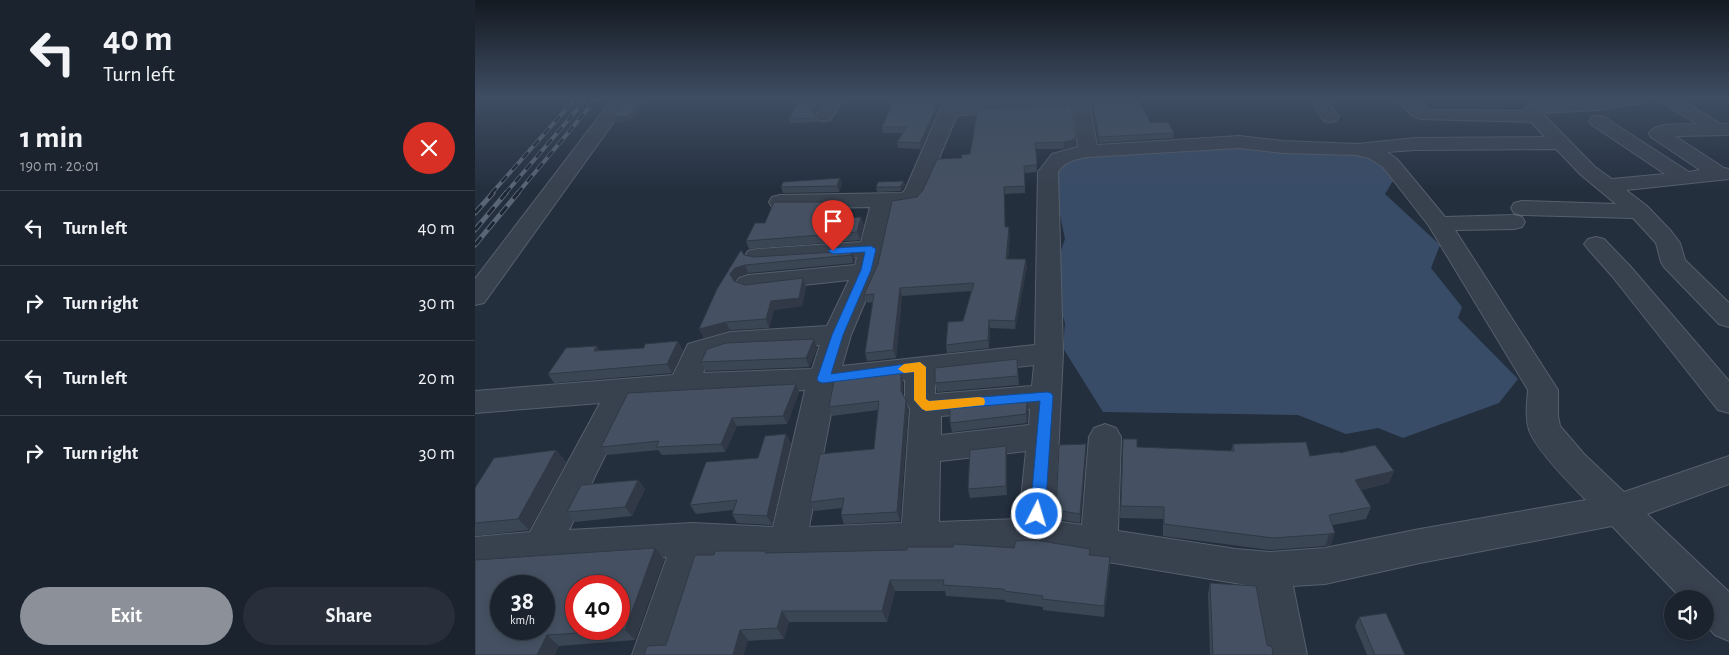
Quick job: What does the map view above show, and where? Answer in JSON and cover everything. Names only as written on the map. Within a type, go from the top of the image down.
[{"type":"street","points":[[475,297],[599,129]]},
{"type":"street","points":[[780,202],[882,201],[903,200],[912,196],[941,129]]},
{"type":"street","points":[[1084,129],[1088,151]]},
{"type":"street","points":[[1547,129],[1588,171],[1639,211],[1663,236],[1667,242],[1673,262],[1729,318]]},
{"type":"street","points":[[1610,129],[1685,178]]},
{"type":"street","points":[[1723,129],[1663,131],[1658,133],[1724,174]]},
{"type":"street","points":[[1036,534],[1049,353],[1048,172],[1053,163],[1059,158],[1068,154],[1088,151],[1195,147],[1239,142],[1283,147],[1356,149],[1415,144],[1561,143]]},
{"type":"street","points":[[1356,149],[1375,153],[1390,163],[1439,224],[1543,390],[1542,416],[1545,430],[1572,464],[1729,621]]},
{"type":"street","points":[[1608,186],[1724,174]]},
{"type":"street","points":[[787,545],[823,379],[837,335],[868,260],[882,201]]},
{"type":"street","points":[[1439,224],[1518,215],[1639,211]]},
{"type":"street","points":[[1596,244],[1621,271],[1729,402]]},
{"type":"street","points":[[757,256],[868,260]]},
{"type":"street","points":[[748,283],[868,260]]},
{"type":"street","points":[[1704,294],[1729,294]]},
{"type":"street","points":[[683,385],[698,351],[719,343],[837,335]]},
{"type":"street","points":[[475,402],[683,385],[823,379],[1049,353]]},
{"type":"street","points":[[920,367],[920,400],[926,406],[921,538]]},
{"type":"street","points":[[541,548],[622,390]]},
{"type":"street","points":[[926,406],[1047,396]]},
{"type":"street","points":[[925,450],[1044,436]]},
{"type":"street","points":[[1099,545],[1105,437]]},
{"type":"street","points":[[475,554],[692,539],[787,545],[1036,534],[1236,567],[1270,570],[1325,566],[1421,546],[1618,510],[1677,487],[1729,470]]},
{"type":"street","points":[[653,655],[692,539]]},
{"type":"street","points":[[1270,570],[1286,655]]},
{"type":"water","points":[[1230,148],[1366,152],[1397,174],[1385,194],[1440,245],[1431,268],[1462,307],[1458,318],[1518,379],[1499,403],[1403,438],[1378,428],[1346,434],[1298,415],[1103,412],[1063,348],[1065,323],[1051,279],[1065,239],[1051,171],[1083,154]]},
{"type":"building","points":[[906,129],[927,129],[920,143],[897,142]]},
{"type":"building","points":[[975,129],[1074,129],[1076,139],[1064,142],[1035,143],[1037,163],[1036,165],[1024,166],[1025,186],[1004,187],[1005,227],[1009,227],[1006,259],[1026,259],[1015,321],[989,320],[988,340],[946,345],[948,322],[963,321],[974,283],[900,288],[893,350],[865,353],[874,294],[864,295],[878,264],[892,201],[917,197],[923,190],[937,159],[962,158],[961,155],[970,154]]},
{"type":"building","points":[[1097,129],[1172,129],[1174,133],[1099,137]]},
{"type":"building","points":[[840,178],[837,186],[781,187],[783,182]]},
{"type":"building","points":[[904,181],[900,187],[876,187],[878,182]]},
{"type":"building","points":[[774,202],[829,202],[821,220],[861,217],[857,232],[746,241],[755,223],[765,223]]},
{"type":"building","points":[[741,250],[744,255],[754,257],[852,251],[851,255],[745,265],[735,268],[730,274],[734,281],[745,285],[803,278],[799,298],[771,301],[766,319],[726,322],[699,329],[717,289]]},
{"type":"building","points":[[814,339],[806,358],[701,362],[707,349],[726,343]]},
{"type":"building","points":[[678,341],[667,364],[548,374],[566,348],[597,346],[594,351],[644,348],[645,344]]},
{"type":"building","points":[[1017,359],[1018,376],[935,383],[935,368]]},
{"type":"building","points":[[901,373],[901,391],[906,400],[897,512],[841,515],[844,498],[810,502],[820,454],[874,449],[879,401],[829,407],[834,381]]},
{"type":"building","points":[[796,384],[783,416],[732,418],[721,444],[656,447],[659,441],[601,447],[628,393]]},
{"type":"building","points":[[1027,402],[1026,414],[950,423],[950,408]]},
{"type":"building","points":[[786,434],[767,516],[732,514],[737,500],[690,505],[706,462],[758,458],[765,436]]},
{"type":"building","points":[[1123,439],[1137,439],[1137,447],[1234,451],[1233,444],[1306,442],[1310,456],[1340,453],[1375,445],[1394,471],[1355,480],[1371,507],[1329,515],[1335,533],[1273,538],[1164,524],[1164,507],[1121,506]]},
{"type":"building","points":[[1086,444],[1080,514],[1056,510],[1059,445]]},
{"type":"building","points":[[1006,446],[1006,486],[968,489],[970,450]]},
{"type":"building","points":[[556,450],[518,519],[475,523],[475,488],[494,458]]},
{"type":"building","points":[[638,480],[625,507],[567,512],[581,485]]},
{"type":"building","points":[[1035,540],[1090,549],[1089,555],[1110,557],[1104,606],[1042,599],[1043,596],[1004,591],[1004,589],[943,585],[944,580],[890,580],[882,611],[782,611],[777,628],[740,630],[733,655],[644,655],[647,646],[666,645],[695,555],[714,555],[715,551],[766,551],[765,553],[907,550],[907,547],[953,547],[954,544],[1014,548],[1016,541]]},
{"type":"building","points":[[655,548],[630,616],[630,575],[565,575],[565,634],[555,634],[555,575],[490,575],[490,640],[544,640],[537,655],[475,655],[475,560]]},
{"type":"building","points":[[1210,583],[1256,586],[1267,645],[1272,647],[1273,655],[1213,655]]},
{"type":"building","points":[[1386,613],[1405,655],[1375,655],[1359,617]]},
{"type":"railway","points":[[491,194],[549,129]]},
{"type":"railway","points":[[505,194],[561,129]]},
{"type":"railway","points":[[517,194],[572,129]]},
{"type":"railway","points":[[475,213],[493,193]]},
{"type":"railway","points":[[475,230],[506,193]]},
{"type":"railway","points":[[475,245],[518,193]]},
{"type":"slow traffic","points":[[904,369],[920,367],[920,400],[926,406],[979,402]]},
{"type":"route","points":[[833,251],[871,249],[866,270],[837,335],[823,379],[920,367],[920,400],[926,406],[1047,396],[1037,514]]}]
